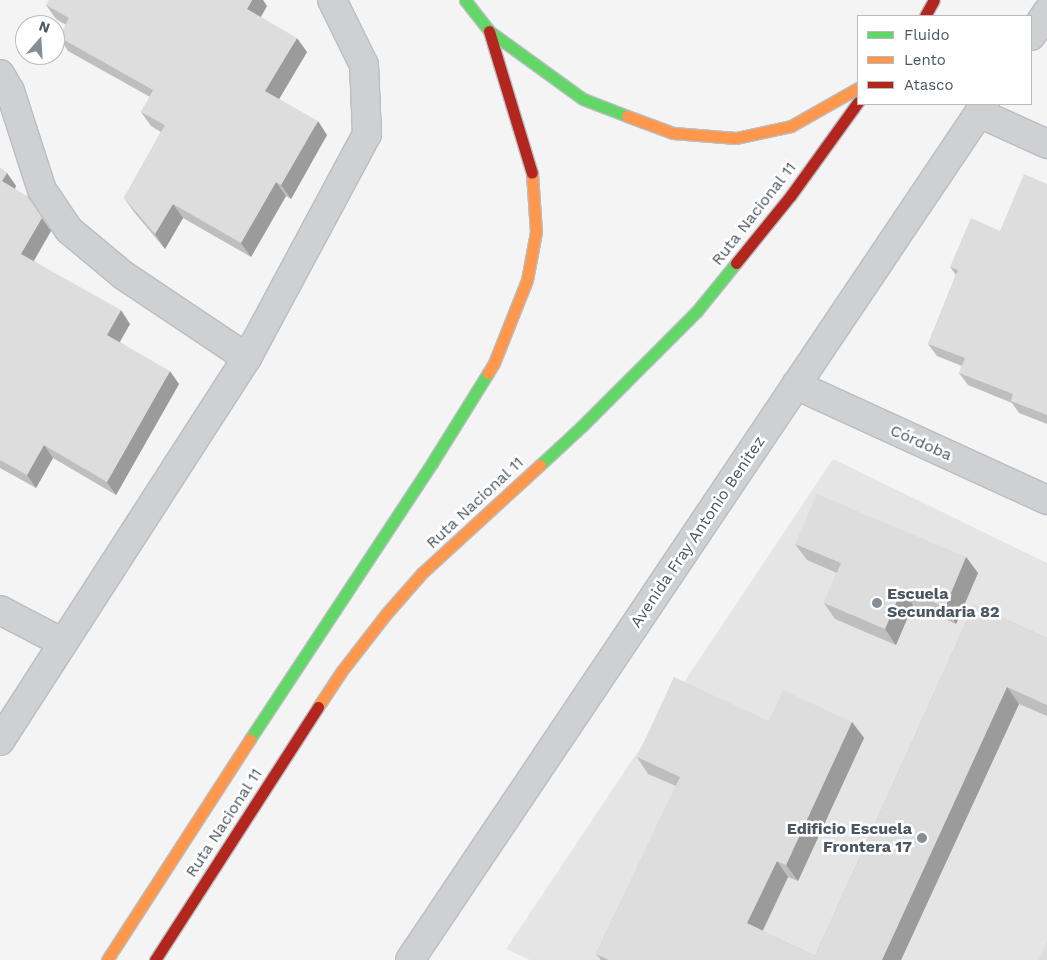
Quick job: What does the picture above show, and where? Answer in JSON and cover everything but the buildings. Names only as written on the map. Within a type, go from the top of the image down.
[{"type":"highway","name":"Ruta Nacional 11","points":[[464,0],[489,31],[583,99],[673,133],[736,138],[791,126],[857,89]]},
{"type":"highway","points":[[926,15],[934,0]]},
{"type":"highway","name":"Ruta Nacional 11","points":[[107,960],[432,463],[494,363],[527,280],[536,232],[534,180],[489,31]]},
{"type":"highway","name":"Ruta Nacional 11","points":[[155,960],[342,672],[386,614],[422,573],[582,426],[697,311],[791,195],[857,103]]},
{"type":"street","points":[[0,741],[247,358],[367,134],[364,65],[332,0]]},
{"type":"street","points":[[1032,34],[1047,12]]},
{"type":"street","points":[[0,74],[10,91],[42,190],[70,230],[123,275],[247,358]]},
{"type":"street","points":[[982,109],[1047,144]]},
{"type":"street","name":"Avenida Fray Antonio Benitez","points":[[410,960],[982,109]]},
{"type":"street","name":"Córdoba","points":[[796,385],[1047,500]]},
{"type":"street","points":[[0,610],[63,643]]},
{"type":"shaded area","points":[[833,459],[1047,563],[1047,960],[530,960],[506,949]]},
{"type":"traffic: fast","points":[[465,0],[489,31],[583,99],[627,116]]},
{"type":"traffic: fast","points":[[540,465],[582,426],[697,311],[736,263]]},
{"type":"traffic: fast","points":[[250,739],[432,463],[488,373]]},
{"type":"traffic: slow","points":[[627,116],[673,133],[736,138],[791,126],[857,89]]},
{"type":"traffic: slow","points":[[488,373],[494,363],[527,280],[536,232],[532,173]]},
{"type":"traffic: slow","points":[[318,707],[341,672],[386,614],[422,573],[540,465]]},
{"type":"traffic: slow","points":[[107,960],[250,739]]},
{"type":"traffic: jam","points":[[926,15],[934,0]]},
{"type":"traffic: jam","points":[[489,31],[532,173]]},
{"type":"traffic: jam","points":[[736,263],[791,195],[857,103]]},
{"type":"traffic: jam","points":[[155,960],[318,707]]},
{"type":"place","name":"Escuela Secundaria 82","points":[[877,603]]},
{"type":"place","name":"Edificio Escuela Frontera 17","points":[[922,838]]}]
